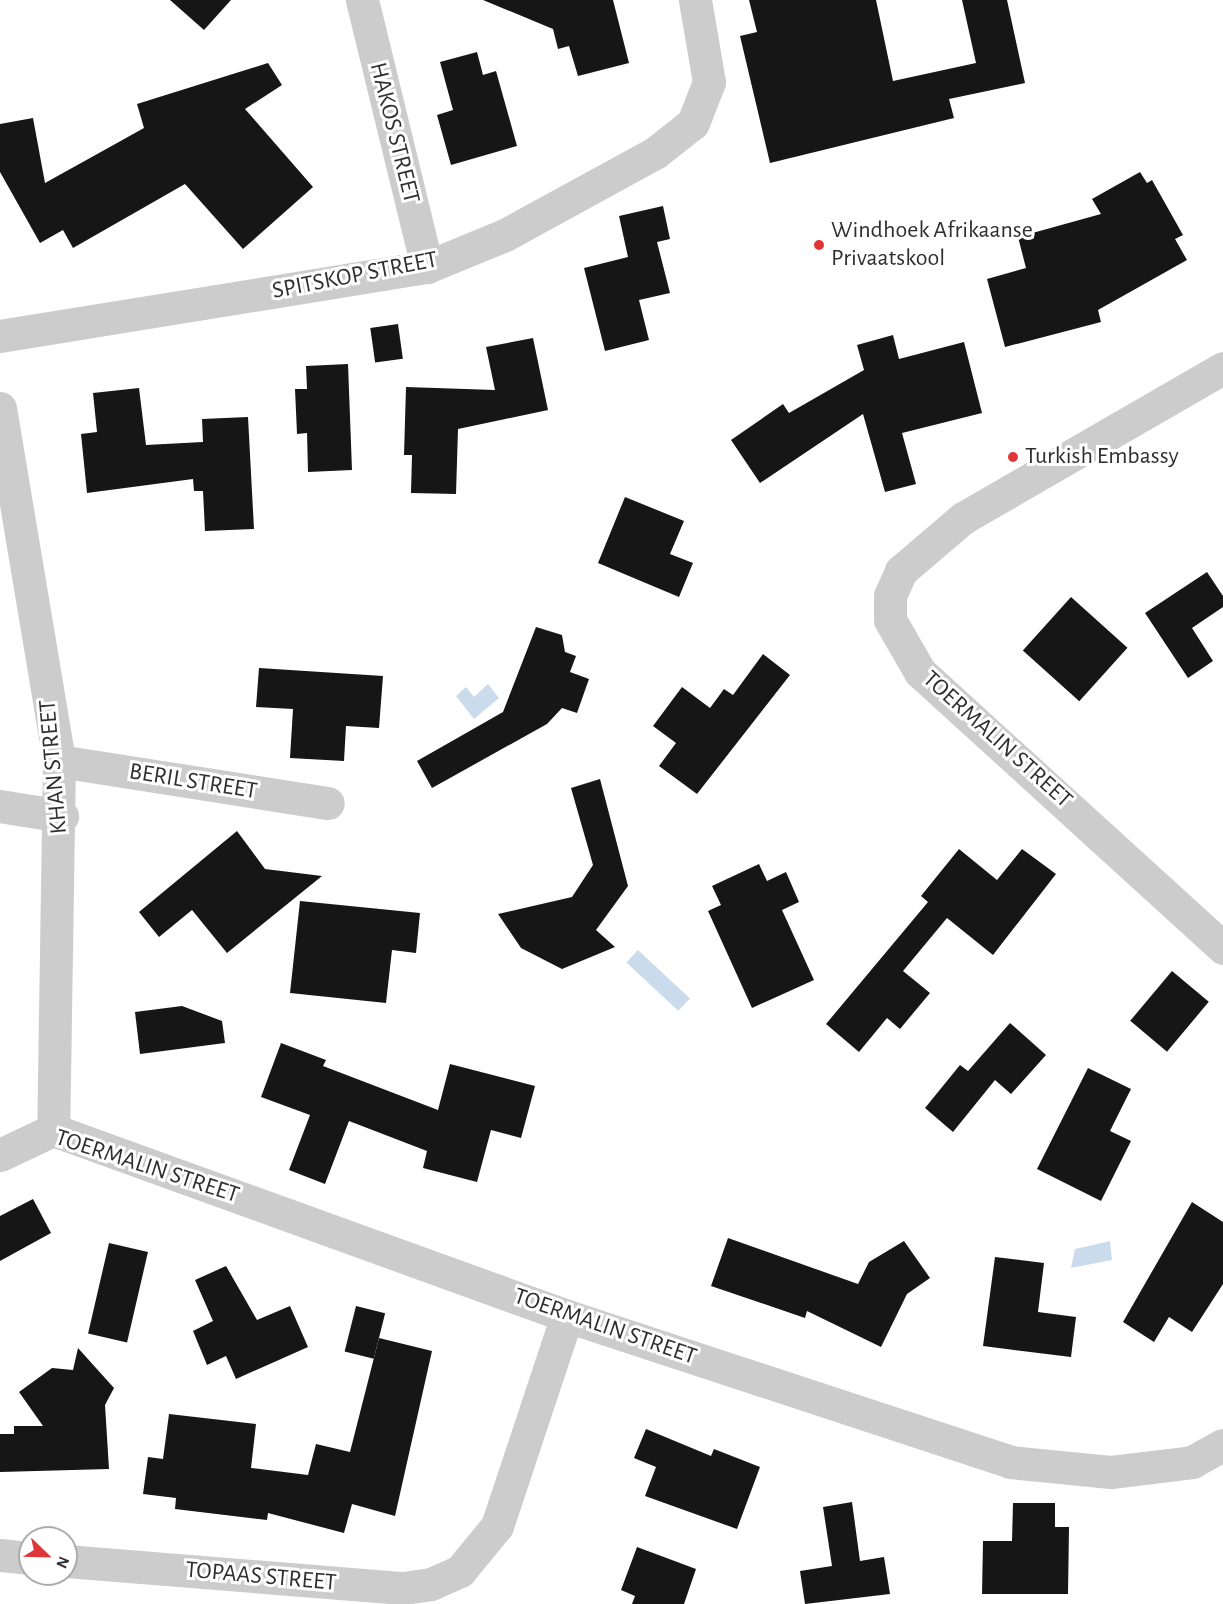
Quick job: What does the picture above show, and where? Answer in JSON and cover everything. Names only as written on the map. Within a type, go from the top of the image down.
[{"type":"street","name":"HAKOS STREET","points":[[362,0],[427,267]]},
{"type":"street","name":"SPITSKOP STREET","points":[[0,336],[427,267],[505,235],[655,153],[693,123],[709,82],[695,0]]},
{"type":"street","name":"TOERMALIN STREET","points":[[1223,368],[963,518],[901,571],[890,596],[890,620],[920,672],[1223,948]]},
{"type":"street","name":"KHAN STREET","points":[[0,408],[59,761],[62,816],[53,1130]]},
{"type":"street","name":"BERIL STREET","points":[[59,761],[328,803]]},
{"type":"street","points":[[0,806],[62,816]]},
{"type":"street","name":"TOERMALIN STREET","points":[[0,1155],[53,1130],[567,1316],[1011,1462],[1111,1472],[1192,1462],[1223,1445]]},
{"type":"street","name":"TOPAAS STREET","points":[[78,1562],[403,1588],[431,1584],[460,1571],[497,1526],[567,1316]]},
{"type":"street","points":[[0,1556],[18,1557]]},
{"type":"water","points":[[488,684],[499,698],[474,719],[456,696],[466,687],[474,697]]},
{"type":"water","points":[[638,950],[690,998],[678,1011],[626,962]]},
{"type":"water","points":[[1110,1241],[1112,1260],[1071,1268],[1075,1249]]},
{"type":"building","points":[[170,0],[231,0],[204,30]]},
{"type":"building","points":[[483,0],[613,0],[629,63],[578,76],[569,46],[558,49],[553,29]]},
{"type":"building","points":[[749,0],[876,0],[893,81],[976,63],[962,0],[1007,0],[1025,83],[949,99],[954,118],[770,163],[740,36],[757,32]]},
{"type":"building","points":[[477,52],[483,75],[496,71],[517,146],[451,165],[437,115],[453,110],[440,62]]},
{"type":"building","points":[[268,63],[282,85],[245,109],[313,187],[243,249],[185,184],[73,248],[63,230],[40,243],[0,172],[0,124],[33,118],[45,183],[144,128],[137,104]]},
{"type":"building","points":[[1140,172],[1147,183],[1152,180],[1183,235],[1175,239],[1187,260],[1098,310],[1101,322],[1005,347],[987,279],[1026,268],[1018,237],[1101,214],[1092,199]]},
{"type":"building","points":[[663,206],[670,239],[657,242],[670,293],[639,300],[649,340],[605,351],[584,268],[628,257],[619,216]]},
{"type":"building","points":[[398,324],[403,359],[375,363],[370,328]]},
{"type":"building","points":[[893,335],[899,359],[964,342],[982,413],[902,433],[916,484],[885,492],[863,414],[760,483],[731,440],[783,404],[789,413],[864,370],[857,345]]},
{"type":"building","points":[[533,338],[548,410],[458,429],[456,494],[411,493],[412,455],[404,455],[406,387],[495,390],[486,347]]},
{"type":"building","points":[[348,364],[352,470],[308,472],[307,433],[297,434],[295,389],[307,389],[306,366]]},
{"type":"building","points":[[139,388],[146,445],[203,442],[202,419],[248,417],[254,529],[205,531],[203,491],[194,491],[193,479],[87,493],[81,434],[97,432],[93,393]]},
{"type":"building","points":[[625,497],[684,521],[670,554],[693,563],[679,597],[598,563]]},
{"type":"building","points":[[1207,572],[1223,596],[1223,607],[1192,628],[1213,661],[1188,678],[1145,613]]},
{"type":"building","points":[[1071,597],[1127,648],[1079,701],[1023,651]]},
{"type":"building","points":[[536,627],[562,635],[565,652],[576,656],[570,672],[589,679],[577,713],[562,708],[547,724],[432,788],[417,761],[503,712]]},
{"type":"building","points":[[763,654],[790,675],[697,794],[659,766],[676,743],[653,726],[682,687],[710,708],[724,689],[733,695]]},
{"type":"building","points":[[259,668],[383,676],[379,728],[346,726],[344,761],[290,758],[293,709],[256,707]]},
{"type":"building","points":[[600,779],[628,886],[596,930],[615,947],[562,969],[521,948],[498,914],[572,897],[593,865],[571,788]]},
{"type":"building","points":[[237,831],[265,869],[322,876],[227,953],[192,910],[159,937],[139,912]]},
{"type":"building","points":[[959,849],[997,880],[1022,849],[1056,874],[993,955],[947,918],[903,971],[930,993],[900,1029],[887,1018],[859,1052],[826,1024],[928,902],[921,896]]},
{"type":"building","points":[[759,864],[767,881],[786,872],[799,902],[782,910],[814,980],[752,1008],[708,911],[721,905],[712,886]]},
{"type":"building","points":[[300,901],[420,913],[416,953],[392,950],[386,1003],[290,993]]},
{"type":"building","points":[[1172,971],[1209,1002],[1167,1052],[1130,1021]]},
{"type":"building","points":[[182,1006],[222,1021],[225,1043],[140,1054],[135,1012]]},
{"type":"building","points":[[1010,1023],[1046,1055],[1011,1094],[995,1080],[953,1132],[925,1108],[960,1065],[968,1071]]},
{"type":"building","points":[[281,1043],[326,1060],[323,1066],[438,1110],[450,1064],[535,1086],[521,1138],[491,1130],[477,1182],[423,1168],[427,1151],[349,1121],[325,1184],[289,1170],[310,1115],[261,1097]]},
{"type":"building","points":[[1088,1068],[1131,1089],[1110,1131],[1131,1141],[1101,1201],[1037,1169]]},
{"type":"building","points":[[33,1199],[51,1233],[0,1261],[0,1216]]},
{"type":"building","points":[[1192,1202],[1223,1222],[1223,1284],[1192,1332],[1169,1317],[1154,1342],[1123,1322]]},
{"type":"building","points":[[728,1238],[858,1284],[869,1262],[904,1241],[930,1278],[907,1294],[881,1347],[807,1311],[805,1318],[711,1286]]},
{"type":"building","points":[[109,1243],[148,1252],[127,1343],[88,1334]]},
{"type":"building","points":[[995,1257],[1044,1263],[1038,1312],[1076,1317],[1071,1357],[983,1346]]},
{"type":"building","points":[[226,1266],[257,1320],[290,1306],[308,1347],[236,1379],[226,1356],[207,1365],[193,1331],[213,1321],[195,1280]]},
{"type":"building","points":[[356,1306],[385,1313],[374,1359],[345,1352]]},
{"type":"building","points":[[379,1338],[432,1351],[395,1516],[352,1504],[344,1533],[268,1513],[267,1520],[175,1509],[176,1498],[143,1494],[148,1457],[163,1459],[169,1414],[256,1424],[251,1468],[308,1475],[316,1444],[350,1452]]},
{"type":"building","points":[[78,1348],[114,1388],[105,1405],[109,1469],[0,1472],[0,1434],[14,1434],[14,1426],[43,1426],[19,1392],[52,1368],[73,1370]]},
{"type":"building","points":[[646,1429],[711,1456],[714,1449],[760,1467],[737,1529],[645,1496],[656,1467],[634,1458]]},
{"type":"building","points":[[852,1502],[860,1561],[884,1557],[890,1594],[805,1604],[800,1571],[832,1566],[823,1507]]},
{"type":"building","points":[[1013,1503],[1055,1503],[1055,1527],[1069,1527],[1068,1594],[982,1594],[983,1541],[1012,1541]]},
{"type":"building","points":[[637,1547],[696,1569],[684,1604],[632,1604],[635,1596],[621,1590]]},
{"type":"place","name":"Windhoek Afrikaanse Privaatskool","points":[[819,245]]},
{"type":"place","name":"Turkish Embassy","points":[[1013,457]]}]
